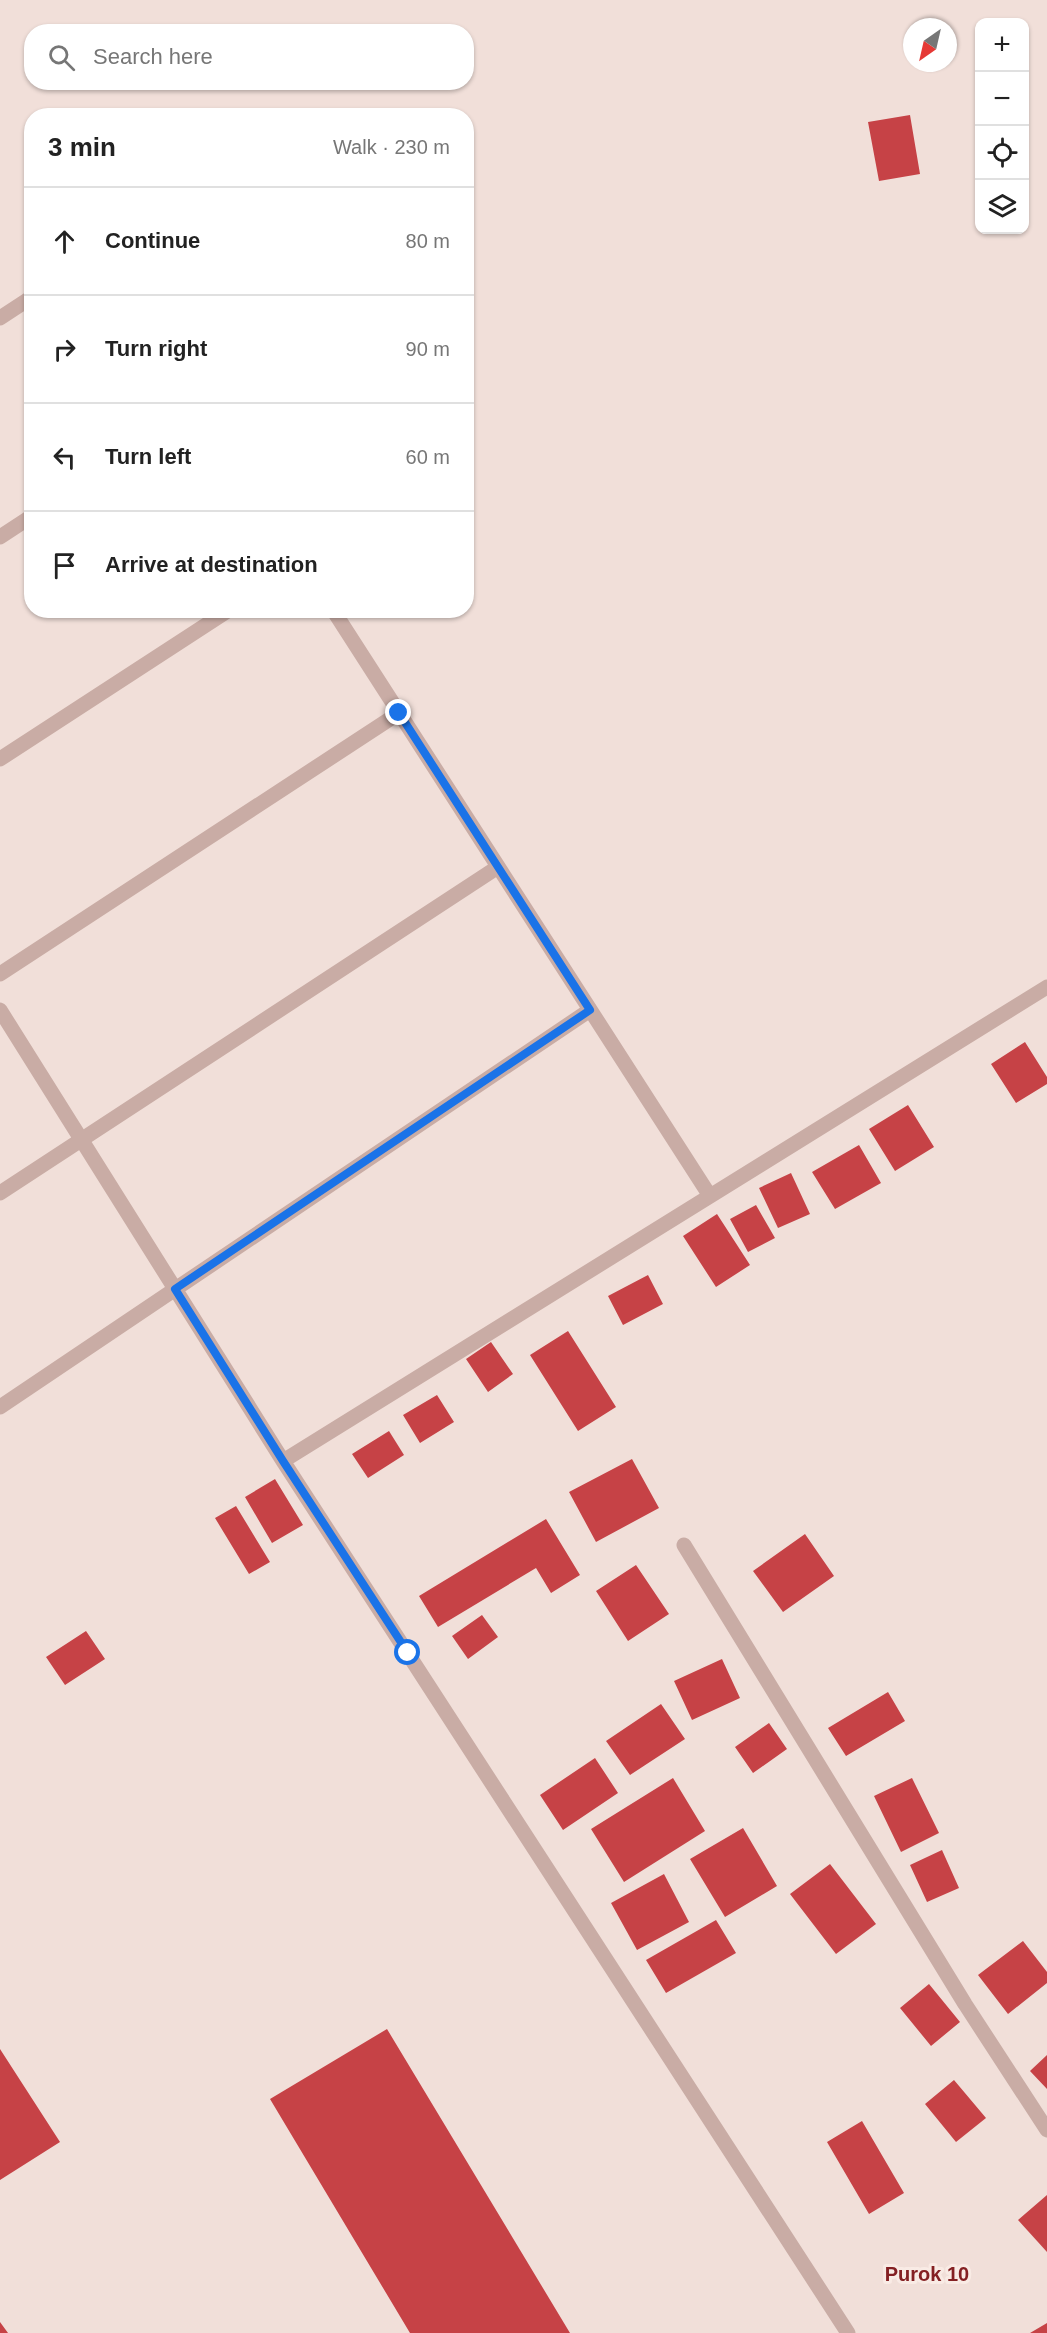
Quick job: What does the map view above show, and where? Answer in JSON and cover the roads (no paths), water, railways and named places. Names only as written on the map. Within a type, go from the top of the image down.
[{"type":"street","points":[[0,318],[24,302]]},
{"type":"street","points":[[0,537],[24,521]]},
{"type":"street","points":[[0,759],[217,618]]},
{"type":"street","points":[[338,618],[710,1196]]},
{"type":"street","points":[[0,974],[399,713]]},
{"type":"street","points":[[0,1193],[498,867]]},
{"type":"street","points":[[283,1461],[1047,987]]},
{"type":"street","points":[[0,1010],[283,1461],[848,2333]]},
{"type":"street","points":[[0,1407],[590,1010]]},
{"type":"street","points":[[684,1545],[965,2004],[1047,2130]]},
{"type":"district","name":"Purok 10","points":[[927,2274]]}]
